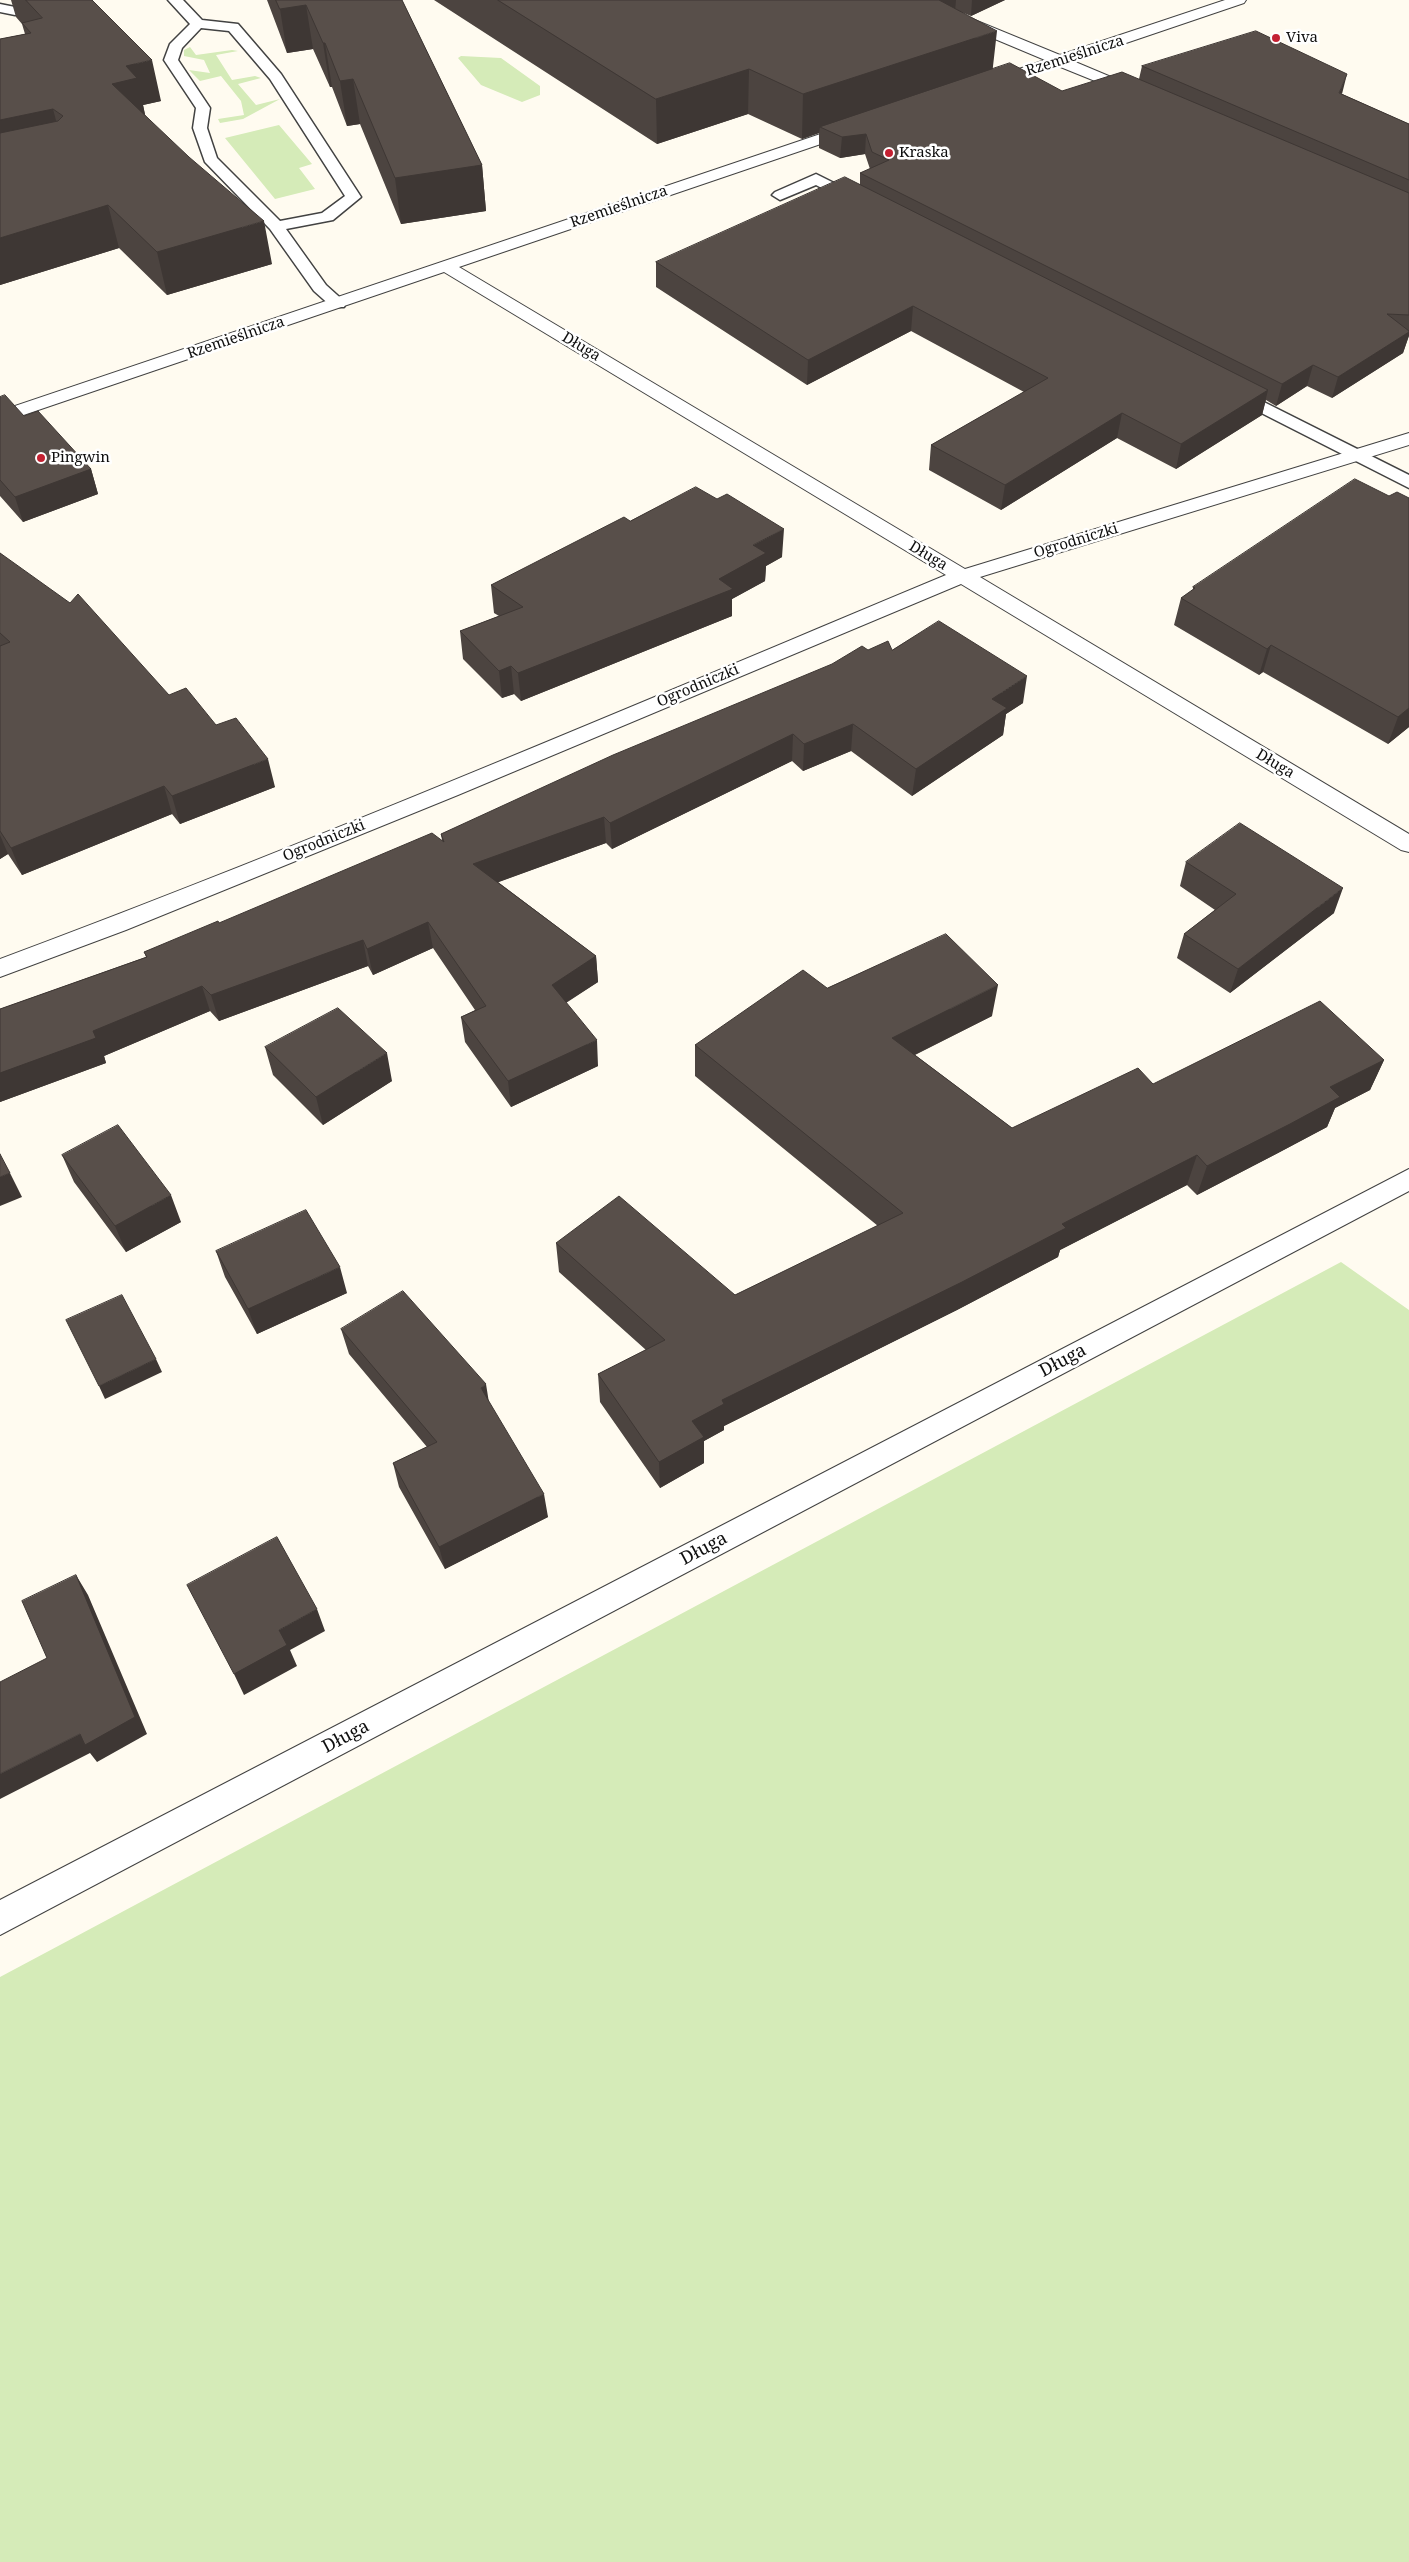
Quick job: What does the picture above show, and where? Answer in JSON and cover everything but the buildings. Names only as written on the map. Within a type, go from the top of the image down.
[{"type":"street","points":[[914,0],[1150,98]]},
{"type":"street","name":"Rzemieślnicza","points":[[979,87],[1240,0]]},
{"type":"street","name":"Rzemieślnicza","points":[[0,417],[869,123]]},
{"type":"street","name":"Długa","points":[[447,267],[960,577],[1409,844]]},
{"type":"street","name":"Ogrodniczki","points":[[0,968],[118,924],[450,790],[960,577],[1409,439]]},
{"type":"street","name":"Długa","points":[[0,1918],[1409,1179]]},
{"type":"lane","points":[[0,8],[15,11],[60,0]]},
{"type":"lane","points":[[175,0],[198,24],[233,27],[276,77],[353,197],[327,217],[276,226]]},
{"type":"lane","points":[[198,24],[175,48],[171,60],[202,108],[200,128],[210,159],[276,226],[320,288],[338,303]]},
{"type":"lane","points":[[780,195],[816,179],[870,206]]},
{"type":"lane","points":[[1216,384],[1409,482]]},
{"type":"green space","points":[[190,47],[196,55],[232,50],[238,51],[216,55],[232,80],[255,76],[261,78],[238,84],[256,105],[280,99],[243,119],[220,123],[218,119],[244,115],[241,101],[221,76],[200,81],[189,70],[210,73],[204,60],[184,56],[184,50]]},
{"type":"green space","points":[[461,56],[501,58],[540,86],[540,95],[522,102],[481,85],[458,58]]},
{"type":"green space","points":[[279,125],[312,164],[299,168],[315,189],[275,199],[225,138]]},
{"type":"green space","points":[[1341,1262],[1409,1310],[1409,2562],[0,2562],[0,1977]]},
{"type":"place","name":"Viva","points":[[1276,38]]},
{"type":"place","name":"Kraska","points":[[889,153]]},
{"type":"place","name":"Pingwin","points":[[41,458]]}]
